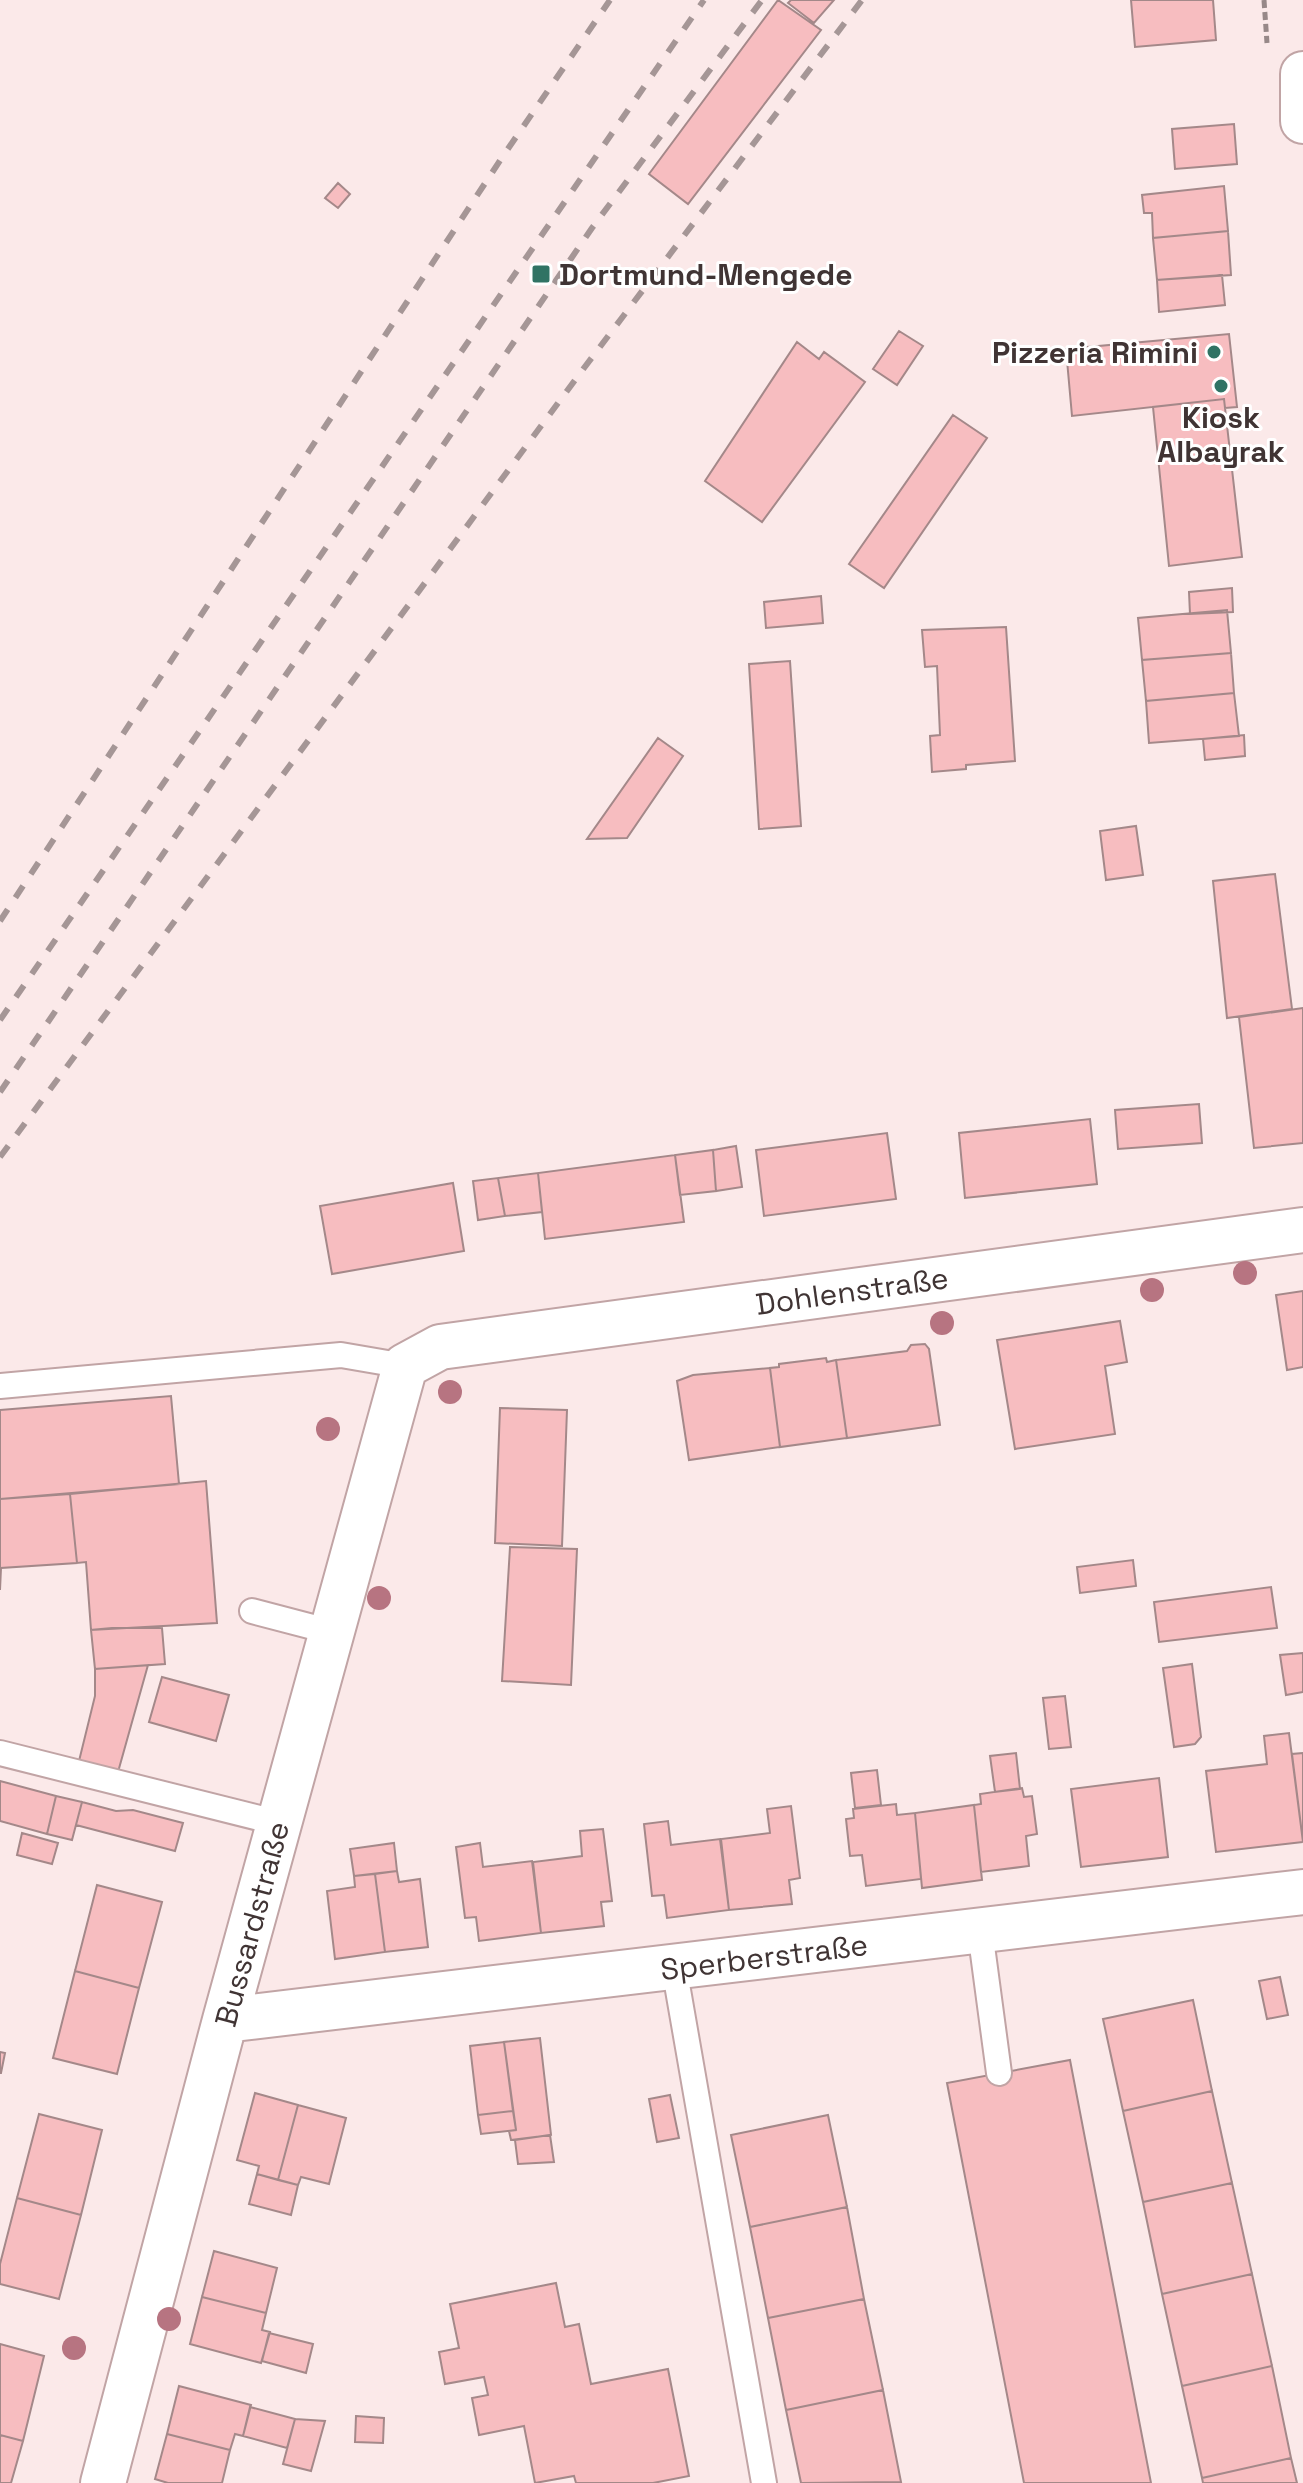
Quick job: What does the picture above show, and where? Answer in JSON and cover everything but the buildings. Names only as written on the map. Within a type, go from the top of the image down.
[{"type":"street","name":"Dohlenstraße","points":[[405,1366],[440,1347],[1303,1230]]},
{"type":"street","name":"Bussardstraße","points":[[103,2483],[225,2020],[405,1366]]},
{"type":"street","name":"Sperberstraße","points":[[225,2020],[1303,1892]]},
{"type":"lane","points":[[0,1386],[341,1355],[405,1366]]},
{"type":"lane","points":[[252,1611],[332,1632]]},
{"type":"lane","points":[[0,1753],[279,1823]]},
{"type":"lane","points":[[980,1931],[999,2073]]},
{"type":"lane","points":[[674,1967],[764,2483]]},
{"type":"path","points":[[1264,0],[1294,83]]},
{"type":"railway","points":[[0,921],[501,159],[610,0]]},
{"type":"railway","points":[[0,1020],[704,0]]},
{"type":"railway","points":[[0,1092],[592,228],[762,0]]},
{"type":"railway","points":[[0,1157],[584,368],[862,0]]},
{"type":"place","name":"Dortmund-Mengede","points":[[541,274]]},
{"type":"place","name":"Pizzeria Rimini","points":[[1214,352]]},
{"type":"place","name":"Kiosk Albayrak","points":[[1221,386]]}]
